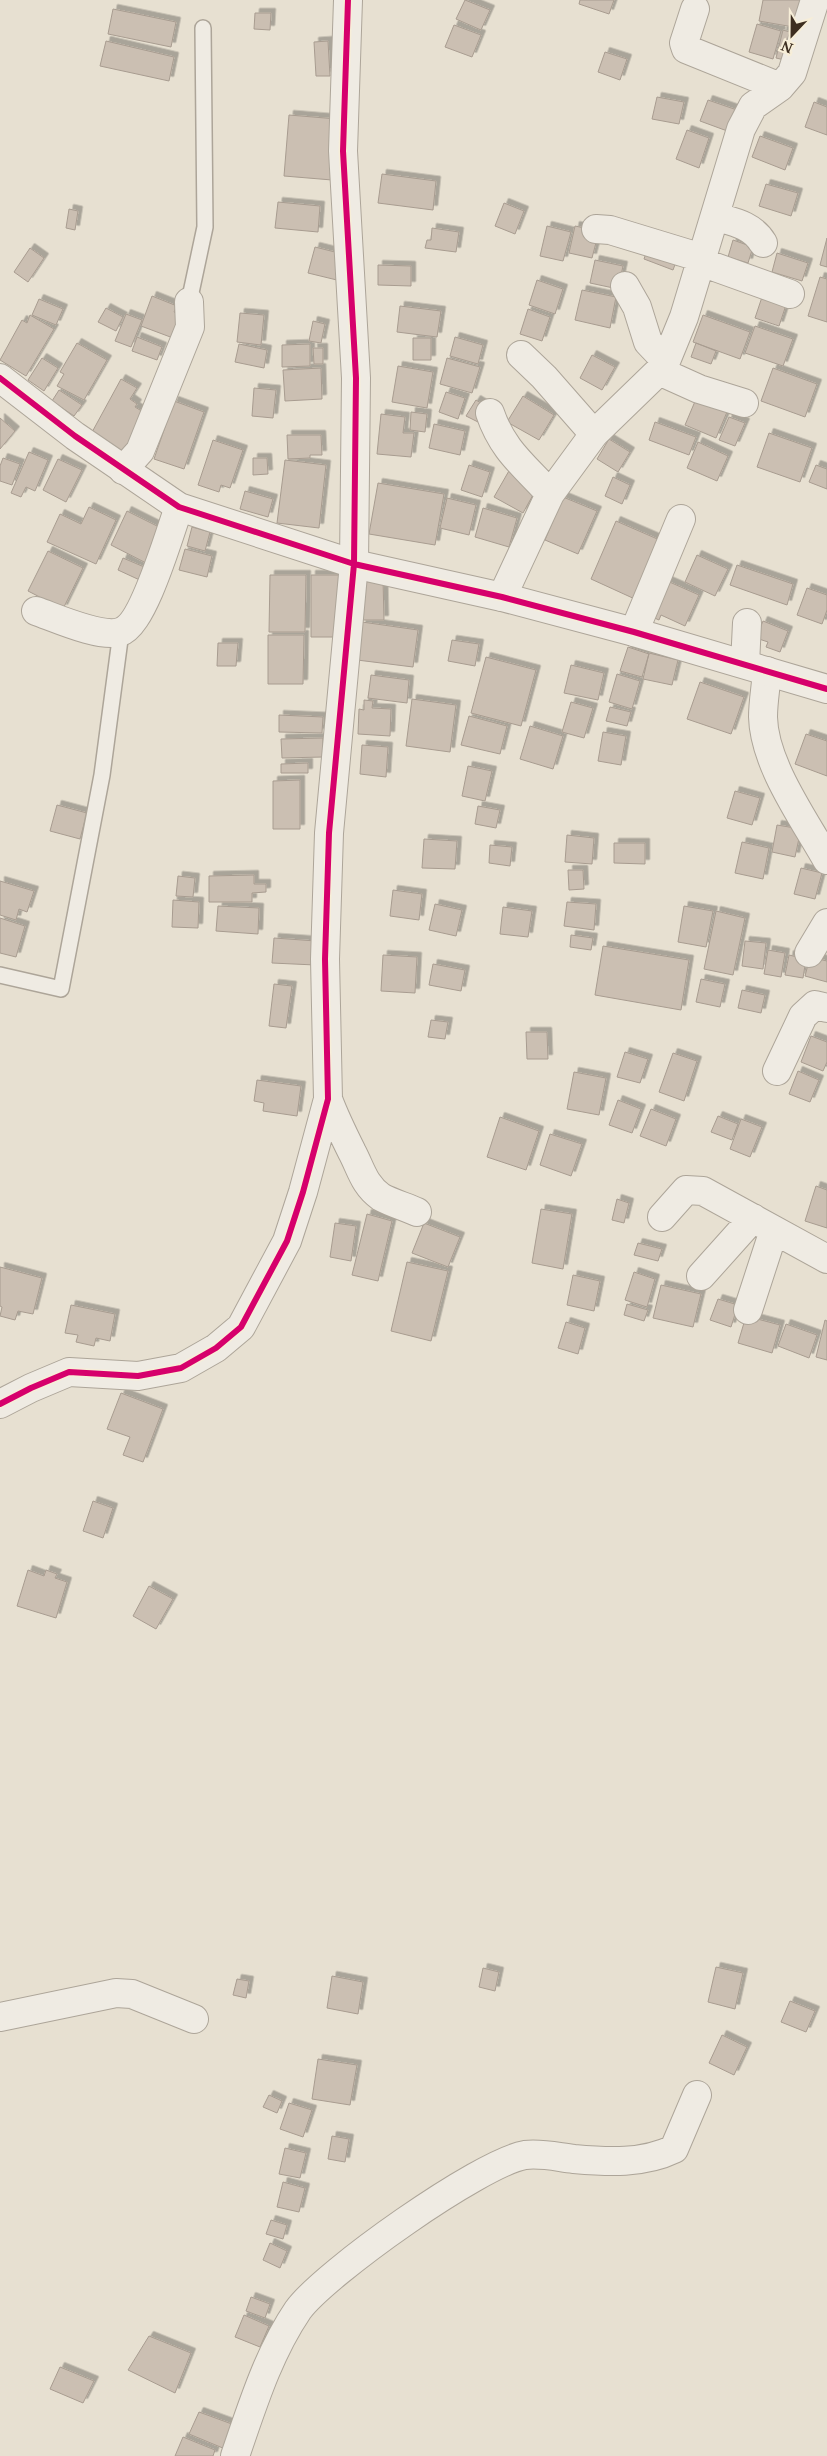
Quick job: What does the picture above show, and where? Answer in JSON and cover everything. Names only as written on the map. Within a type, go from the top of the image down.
[{"type":"street","points":[[0,1404],[69,1372],[138,1376],[181,1368],[216,1348],[241,1328],[287,1241],[303,1192],[328,1099],[325,959],[329,833],[354,564],[356,378],[343,151],[348,0]]},
{"type":"street","points":[[502,597],[550,494],[594,434],[662,366],[684,316],[716,217],[722,189],[741,129],[753,106],[780,87],[792,72],[815,0]]},
{"type":"street","points":[[696,9],[684,43],[686,49],[780,87]]},
{"type":"street","points":[[716,217],[742,224],[758,235],[763,243]]},
{"type":"street","points":[[596,229],[610,230],[702,260],[790,294]]},
{"type":"street","points":[[625,286],[637,307],[648,342],[662,366],[700,389],[744,403]]},
{"type":"street","points":[[123,470],[140,451],[190,327],[189,302]]},
{"type":"street","points":[[521,354],[594,434]]},
{"type":"street","points":[[3,386],[179,507],[354,564],[502,597],[634,632],[827,689]]},
{"type":"street","points":[[490,413],[497,434],[515,459],[550,494]]},
{"type":"street","points":[[36,612],[106,633],[121,632],[131,625],[139,613],[152,582],[179,507]]},
{"type":"street","points":[[634,632],[681,519]]},
{"type":"street","points":[[747,623],[763,718],[773,761],[781,779],[818,832],[827,860]]},
{"type":"street","points":[[809,953],[827,923]]},
{"type":"street","points":[[777,1071],[803,1016],[814,1005],[827,1008]]},
{"type":"street","points":[[328,1099],[338,1126],[354,1154],[361,1175],[371,1188],[382,1198],[417,1212]]},
{"type":"street","points":[[662,1217],[686,1190],[703,1191],[827,1259]]},
{"type":"street","points":[[701,1276],[763,1224]]},
{"type":"street","points":[[748,1310],[763,1224]]},
{"type":"street","points":[[0,2017],[116,1993],[132,1994],[194,2019]]},
{"type":"street","points":[[235,2456],[272,2359],[298,2311],[315,2291],[381,2239],[472,2178],[511,2159],[538,2154],[574,2159],[638,2161],[655,2158],[674,2150],[697,2095]]},
{"type":"lane","points":[[189,302],[205,227],[203,28]]},
{"type":"lane","points":[[0,975],[61,988],[102,775],[121,632]]},
{"type":"building","points":[[465,0],[490,10],[481,30],[456,19]]},
{"type":"building","points":[[580,0],[614,0],[609,14],[579,4]]},
{"type":"building","points":[[763,0],[804,0],[799,28],[759,21]]},
{"type":"building","points":[[113,9],[176,22],[171,47],[108,34]]},
{"type":"building","points":[[255,13],[271,13],[270,30],[254,29]]},
{"type":"building","points":[[757,24],[781,31],[773,59],[749,52]]},
{"type":"building","points":[[454,25],[481,35],[472,57],[445,47]]},
{"type":"building","points":[[783,30],[800,35],[793,62],[776,58]]},
{"type":"building","points":[[106,41],[174,57],[169,81],[100,66]]},
{"type":"building","points":[[328,41],[330,76],[316,76],[314,42]]},
{"type":"building","points":[[605,52],[627,59],[620,80],[598,72]]},
{"type":"building","points":[[657,97],[684,102],[679,124],[652,119]]},
{"type":"building","points":[[708,100],[737,110],[730,132],[700,121]]},
{"type":"building","points":[[814,102],[827,107],[827,135],[805,127]]},
{"type":"building","points":[[289,115],[337,119],[332,180],[284,176]]},
{"type":"building","points":[[687,130],[709,138],[699,168],[676,159]]},
{"type":"building","points":[[760,136],[793,148],[785,170],[752,157]]},
{"type":"building","points":[[382,174],[436,181],[433,210],[378,203]]},
{"type":"building","points":[[766,184],[798,193],[791,216],[759,206]]},
{"type":"building","points":[[278,202],[320,206],[318,232],[275,228]]},
{"type":"building","points":[[504,203],[524,211],[515,234],[495,226]]},
{"type":"building","points":[[69,209],[78,211],[75,230],[66,228]]},
{"type":"building","points":[[547,226],[571,232],[563,261],[540,256]]},
{"type":"building","points":[[575,226],[599,231],[592,258],[569,253]]},
{"type":"building","points":[[432,228],[459,232],[456,252],[425,248],[427,240],[431,240]]},
{"type":"building","points":[[827,238],[827,267],[820,265]]},
{"type":"building","points":[[733,240],[753,247],[748,263],[728,257]]},
{"type":"building","points":[[649,244],[679,254],[673,270],[644,259]]},
{"type":"building","points":[[315,247],[347,255],[341,281],[308,273]]},
{"type":"building","points":[[30,248],[44,258],[28,282],[14,272]]},
{"type":"building","points":[[777,253],[808,263],[802,281],[772,272]]},
{"type":"building","points":[[595,260],[623,266],[618,289],[590,283]]},
{"type":"building","points":[[378,265],[411,266],[411,286],[378,285]]},
{"type":"building","points":[[820,277],[827,279],[827,322],[808,316]]},
{"type":"building","points":[[537,280],[563,289],[555,314],[529,305]]},
{"type":"building","points":[[582,290],[616,297],[610,328],[575,320]]},
{"type":"building","points":[[764,291],[788,299],[779,326],[755,318]]},
{"type":"building","points":[[152,296],[177,306],[174,312],[182,316],[173,338],[141,326]]},
{"type":"building","points":[[39,299],[63,309],[56,325],[32,315]]},
{"type":"building","points":[[400,306],[441,311],[437,337],[397,332]]},
{"type":"building","points":[[106,308],[123,317],[116,331],[98,322]]},
{"type":"building","points":[[528,309],[550,317],[542,341],[520,334]]},
{"type":"building","points":[[240,313],[264,315],[261,345],[237,342]]},
{"type":"building","points":[[126,314],[142,320],[131,347],[115,341]]},
{"type":"building","points":[[30,315],[54,329],[26,376],[0,360],[22,320],[27,323]]},
{"type":"building","points":[[703,315],[750,332],[740,359],[693,342]]},
{"type":"building","points":[[313,321],[325,324],[321,343],[309,341]]},
{"type":"building","points":[[755,326],[793,339],[783,366],[745,353]]},
{"type":"building","points":[[137,337],[162,347],[157,360],[132,351]]},
{"type":"building","points":[[455,337],[483,345],[478,364],[450,356]]},
{"type":"building","points":[[413,338],[431,338],[431,360],[413,360]]},
{"type":"building","points":[[77,343],[107,360],[84,400],[57,386],[64,374],[60,372]]},
{"type":"building","points":[[696,343],[716,351],[711,364],[691,357]]},
{"type":"building","points":[[239,344],[267,350],[264,368],[235,362]]},
{"type":"building","points":[[310,344],[310,366],[282,367],[282,345]]},
{"type":"building","points":[[313,348],[323,348],[323,364],[314,364]]},
{"type":"building","points":[[592,355],[615,367],[602,390],[580,378]]},
{"type":"building","points":[[42,358],[58,368],[44,391],[28,380]]},
{"type":"building","points":[[447,358],[480,367],[472,393],[440,384]]},
{"type":"building","points":[[398,366],[433,372],[427,408],[392,402]]},
{"type":"building","points":[[321,368],[322,399],[285,401],[283,370]]},
{"type":"building","points":[[773,368],[817,384],[805,417],[761,401]]},
{"type":"building","points":[[121,379],[137,388],[130,399],[137,404],[135,407],[145,413],[129,456],[91,434]]},
{"type":"building","points":[[254,388],[276,390],[273,418],[252,416]]},
{"type":"building","points":[[59,390],[82,405],[74,416],[52,401]]},
{"type":"building","points":[[446,392],[465,398],[458,419],[439,412]]},
{"type":"building","points":[[523,396],[554,415],[539,440],[507,422]]},
{"type":"building","points":[[696,399],[727,412],[716,438],[685,425]]},
{"type":"building","points":[[476,400],[486,406],[478,422],[466,416]]},
{"type":"building","points":[[174,401],[204,412],[184,469],[154,459]]},
{"type":"building","points":[[411,412],[427,414],[425,432],[410,430]]},
{"type":"building","points":[[381,414],[405,417],[403,433],[414,433],[411,457],[377,454]]},
{"type":"building","points":[[729,417],[745,423],[735,446],[719,440]]},
{"type":"building","points":[[0,418],[15,431],[0,449]]},
{"type":"building","points":[[655,422],[696,437],[689,455],[649,440]]},
{"type":"building","points":[[434,424],[465,431],[460,455],[429,448]]},
{"type":"building","points":[[769,433],[812,448],[800,482],[757,467]]},
{"type":"building","points":[[287,435],[321,435],[322,455],[310,455],[310,458],[288,459]]},
{"type":"building","points":[[609,439],[630,452],[618,472],[597,459]]},
{"type":"building","points":[[213,440],[243,450],[230,488],[221,485],[219,492],[198,485]]},
{"type":"building","points":[[698,442],[728,456],[717,481],[687,468]]},
{"type":"building","points":[[29,452],[48,460],[35,491],[26,487],[21,497],[11,493]]},
{"type":"building","points":[[3,458],[20,464],[12,485],[0,481],[0,466]]},
{"type":"building","points":[[253,458],[267,458],[268,474],[253,475]]},
{"type":"building","points":[[58,459],[82,470],[66,502],[43,490]]},
{"type":"building","points":[[285,460],[326,465],[319,528],[277,523]]},
{"type":"building","points":[[469,465],[490,472],[482,497],[461,490]]},
{"type":"building","points":[[816,465],[827,469],[827,489],[809,482]]},
{"type":"building","points":[[510,469],[539,484],[523,513],[494,497]]},
{"type":"building","points":[[613,477],[630,485],[622,504],[605,496]]},
{"type":"building","points":[[378,483],[444,494],[435,545],[369,534]]},
{"type":"building","points":[[245,491],[273,499],[268,517],[240,509]]},
{"type":"building","points":[[563,497],[597,511],[578,554],[545,540]]},
{"type":"building","points":[[447,498],[476,505],[469,535],[440,528]]},
{"type":"building","points":[[89,507],[116,520],[96,564],[47,542],[60,514],[81,524]]},
{"type":"building","points":[[483,508],[517,518],[509,547],[475,537]]},
{"type":"building","points":[[127,511],[167,531],[150,565],[111,545]]},
{"type":"building","points":[[616,521],[662,541],[637,600],[591,579]]},
{"type":"building","points":[[192,527],[210,532],[205,551],[187,546]]},
{"type":"building","points":[[185,549],[212,556],[207,577],[179,570]]},
{"type":"building","points":[[48,551],[83,568],[63,609],[28,591]]},
{"type":"building","points":[[697,555],[728,569],[715,596],[685,582]]},
{"type":"building","points":[[123,558],[149,569],[144,582],[118,570]]},
{"type":"building","points":[[737,565],[793,584],[787,605],[730,585]]},
{"type":"building","points":[[270,575],[306,575],[305,632],[269,632]]},
{"type":"building","points":[[311,575],[342,575],[341,637],[311,637]]},
{"type":"building","points":[[361,579],[383,579],[384,620],[362,620]]},
{"type":"building","points":[[665,580],[699,595],[685,626],[661,615],[659,620],[650,616]]},
{"type":"building","points":[[807,588],[827,595],[827,610],[822,624],[797,615]]},
{"type":"building","points":[[763,621],[788,631],[780,652],[766,647],[768,642],[756,638]]},
{"type":"building","points":[[362,622],[418,630],[413,667],[357,660]]},
{"type":"building","points":[[268,635],[304,635],[303,684],[268,684]]},
{"type":"building","points":[[452,640],[479,644],[475,666],[448,661]]},
{"type":"building","points":[[218,643],[238,643],[236,666],[217,666]]},
{"type":"building","points":[[628,647],[649,654],[642,677],[620,671]]},
{"type":"building","points":[[649,653],[678,660],[672,685],[643,679]]},
{"type":"building","points":[[486,657],[536,670],[521,726],[471,713]]},
{"type":"building","points":[[571,665],[604,673],[598,700],[564,693]]},
{"type":"building","points":[[617,674],[640,681],[632,709],[609,702]]},
{"type":"building","points":[[371,675],[409,680],[407,703],[368,698]]},
{"type":"building","points":[[700,682],[744,697],[731,734],[687,719]]},
{"type":"building","points":[[412,699],[456,705],[450,752],[406,746]]},
{"type":"building","points":[[364,700],[373,701],[372,708],[391,709],[390,736],[358,734],[359,709],[364,710]]},
{"type":"building","points":[[571,702],[593,708],[584,738],[562,732]]},
{"type":"building","points":[[610,707],[631,712],[627,726],[606,721]]},
{"type":"building","points":[[279,715],[323,717],[322,733],[279,732]]},
{"type":"building","points":[[469,716],[507,726],[500,754],[461,745]]},
{"type":"building","points":[[530,726],[563,736],[553,769],[520,759]]},
{"type":"building","points":[[603,732],[626,736],[621,765],[598,761]]},
{"type":"building","points":[[806,734],[827,741],[827,776],[795,764]]},
{"type":"building","points":[[323,738],[323,757],[282,758],[281,739]]},
{"type":"building","points":[[362,745],[388,747],[386,777],[360,774]]},
{"type":"building","points":[[308,763],[308,773],[281,773],[281,764]]},
{"type":"building","points":[[468,766],[492,771],[485,801],[462,796]]},
{"type":"building","points":[[300,780],[300,829],[273,829],[273,781]]},
{"type":"building","points":[[735,791],[760,798],[752,825],[727,818]]},
{"type":"building","points":[[57,805],[87,813],[80,839],[50,831]]},
{"type":"building","points":[[478,806],[500,810],[496,828],[475,824]]},
{"type":"building","points":[[777,825],[801,829],[795,857],[772,852]]},
{"type":"building","points":[[567,835],[594,838],[592,864],[565,862]]},
{"type":"building","points":[[424,839],[457,841],[455,869],[422,868]]},
{"type":"building","points":[[742,842],[769,848],[763,879],[735,873]]},
{"type":"building","points":[[614,843],[645,843],[645,864],[614,863]]},
{"type":"building","points":[[490,845],[512,847],[510,866],[489,863]]},
{"type":"building","points":[[801,868],[822,873],[815,899],[794,894]]},
{"type":"building","points":[[568,870],[583,870],[584,889],[569,890]]},
{"type":"building","points":[[254,875],[254,884],[266,884],[266,892],[252,893],[252,902],[209,902],[209,876]]},
{"type":"building","points":[[178,876],[195,878],[193,897],[176,896]]},
{"type":"building","points":[[0,881],[34,891],[27,912],[19,909],[16,920],[0,915]]},
{"type":"building","points":[[393,890],[422,894],[419,920],[390,916]]},
{"type":"building","points":[[173,900],[199,902],[198,928],[172,927]]},
{"type":"building","points":[[567,902],[596,904],[594,930],[564,926]]},
{"type":"building","points":[[435,904],[462,910],[456,936],[429,930]]},
{"type":"building","points":[[218,906],[259,908],[258,934],[216,931]]},
{"type":"building","points":[[684,906],[713,911],[706,947],[678,942]]},
{"type":"building","points":[[503,907],[532,911],[528,937],[500,934]]},
{"type":"building","points":[[716,911],[745,918],[733,975],[704,969]]},
{"type":"building","points":[[0,918],[25,926],[16,957],[0,953]]},
{"type":"building","points":[[571,935],[593,938],[591,950],[570,947]]},
{"type":"building","points":[[274,938],[316,941],[315,965],[272,963]]},
{"type":"building","points":[[745,941],[766,943],[763,969],[742,966]]},
{"type":"building","points":[[603,946],[689,960],[681,1010],[595,995]]},
{"type":"building","points":[[768,950],[785,953],[781,977],[764,974]]},
{"type":"building","points":[[383,955],[417,957],[415,993],[381,991]]},
{"type":"building","points":[[789,955],[806,959],[803,978],[785,975]]},
{"type":"building","points":[[810,957],[827,961],[827,982],[805,976]]},
{"type":"building","points":[[433,964],[465,970],[461,991],[429,985]]},
{"type":"building","points":[[701,979],[725,984],[720,1007],[696,1002]]},
{"type":"building","points":[[274,984],[292,986],[286,1028],[269,1026]]},
{"type":"building","points":[[742,990],[765,995],[761,1013],[738,1008]]},
{"type":"building","points":[[431,1020],[448,1022],[445,1039],[428,1037]]},
{"type":"building","points":[[526,1032],[547,1032],[548,1059],[527,1059]]},
{"type":"building","points":[[811,1036],[827,1042],[827,1062],[823,1071],[801,1062]]},
{"type":"building","points":[[625,1052],[648,1059],[640,1083],[617,1077]]},
{"type":"building","points":[[673,1053],[697,1061],[684,1101],[659,1092]]},
{"type":"building","points":[[798,1071],[819,1080],[810,1102],[789,1094]]},
{"type":"building","points":[[574,1072],[606,1078],[599,1115],[567,1109]]},
{"type":"building","points":[[257,1080],[301,1086],[297,1116],[263,1111],[264,1103],[254,1101]]},
{"type":"building","points":[[618,1100],[641,1109],[632,1133],[609,1125]]},
{"type":"building","points":[[651,1109],[676,1119],[666,1146],[640,1136]]},
{"type":"building","points":[[718,1116],[738,1124],[732,1140],[711,1132]]},
{"type":"building","points":[[500,1117],[539,1131],[526,1170],[487,1157]]},
{"type":"building","points":[[741,1119],[762,1127],[750,1157],[730,1149]]},
{"type":"building","points":[[550,1134],[582,1144],[571,1176],[540,1165]]},
{"type":"building","points":[[816,1186],[827,1190],[827,1228],[805,1221]]},
{"type":"building","points":[[617,1199],[629,1203],[624,1223],[612,1220]]},
{"type":"building","points":[[541,1209],[572,1214],[563,1269],[532,1263]]},
{"type":"building","points":[[367,1214],[392,1221],[378,1281],[352,1275]]},
{"type":"building","points":[[335,1223],[356,1226],[351,1261],[330,1257]]},
{"type":"building","points":[[424,1223],[460,1237],[448,1267],[412,1253]]},
{"type":"building","points":[[638,1243],[662,1249],[658,1261],[634,1255]]},
{"type":"building","points":[[407,1262],[448,1271],[431,1341],[391,1331]]},
{"type":"building","points":[[0,1267],[42,1278],[33,1314],[18,1311],[15,1320],[0,1316],[2,1307],[0,1306]]},
{"type":"building","points":[[634,1272],[655,1279],[647,1307],[625,1300]]},
{"type":"building","points":[[573,1275],[600,1281],[594,1311],[567,1305]]},
{"type":"building","points":[[661,1285],[701,1294],[693,1327],[653,1318]]},
{"type":"building","points":[[718,1299],[738,1305],[731,1327],[710,1320]]},
{"type":"building","points":[[627,1304],[648,1310],[644,1321],[624,1315]]},
{"type":"building","points":[[71,1305],[115,1314],[110,1341],[96,1338],[94,1346],[76,1342],[78,1335],[65,1333]]},
{"type":"building","points":[[746,1316],[780,1325],[772,1353],[738,1343]]},
{"type":"building","points":[[825,1320],[827,1321],[827,1360],[816,1357]]},
{"type":"building","points":[[566,1322],[585,1328],[578,1354],[558,1348]]},
{"type":"building","points":[[786,1324],[817,1335],[809,1358],[778,1346]]},
{"type":"building","points":[[121,1393],[163,1409],[143,1462],[123,1455],[130,1437],[107,1429]]},
{"type":"building","points":[[93,1501],[113,1508],[103,1538],[83,1531]]},
{"type":"building","points":[[28,1570],[44,1576],[46,1570],[57,1574],[55,1578],[67,1582],[56,1618],[17,1606]]},
{"type":"building","points":[[149,1586],[173,1599],[156,1629],[133,1616]]},
{"type":"building","points":[[716,1967],[743,1973],[735,2009],[708,2002]]},
{"type":"building","points":[[483,1968],[499,1972],[495,1991],[479,1987]]},
{"type":"building","points":[[332,1976],[363,1982],[358,2014],[327,2008]]},
{"type":"building","points":[[237,1979],[249,1981],[246,1998],[233,1995]]},
{"type":"building","points":[[790,2001],[815,2011],[806,2032],[781,2022]]},
{"type":"building","points":[[722,2035],[747,2047],[734,2075],[709,2063]]},
{"type":"building","points":[[318,2059],[357,2065],[350,2105],[312,2099]]},
{"type":"building","points":[[269,2095],[282,2101],[277,2113],[263,2107]]},
{"type":"building","points":[[289,2103],[312,2110],[303,2137],[280,2129]]},
{"type":"building","points":[[332,2136],[349,2139],[345,2162],[328,2159]]},
{"type":"building","points":[[285,2148],[306,2153],[300,2178],[279,2174]]},
{"type":"building","points":[[283,2182],[305,2188],[299,2212],[277,2207]]},
{"type":"building","points":[[271,2220],[287,2225],[283,2239],[266,2234]]},
{"type":"building","points":[[270,2243],[287,2251],[280,2268],[263,2260]]},
{"type":"building","points":[[251,2297],[270,2304],[265,2318],[246,2311]]},
{"type":"building","points":[[244,2315],[269,2326],[260,2347],[235,2337]]},
{"type":"building","points":[[149,2336],[191,2353],[175,2393],[128,2370]]},
{"type":"building","points":[[60,2367],[94,2381],[83,2403],[50,2389]]},
{"type":"building","points":[[199,2412],[240,2427],[230,2451],[189,2434]]},
{"type":"building","points":[[183,2437],[215,2450],[213,2456],[175,2456]]},
{"type":"cycle path","points":[[0,1404],[69,1372],[138,1376],[181,1368],[216,1348],[241,1327],[287,1241],[303,1192],[328,1099],[325,959],[329,833],[354,564],[356,378],[343,151],[348,0]]},
{"type":"cycle path","points":[[0,378],[75,436],[179,507],[354,564],[502,597],[634,632],[827,689]]}]
